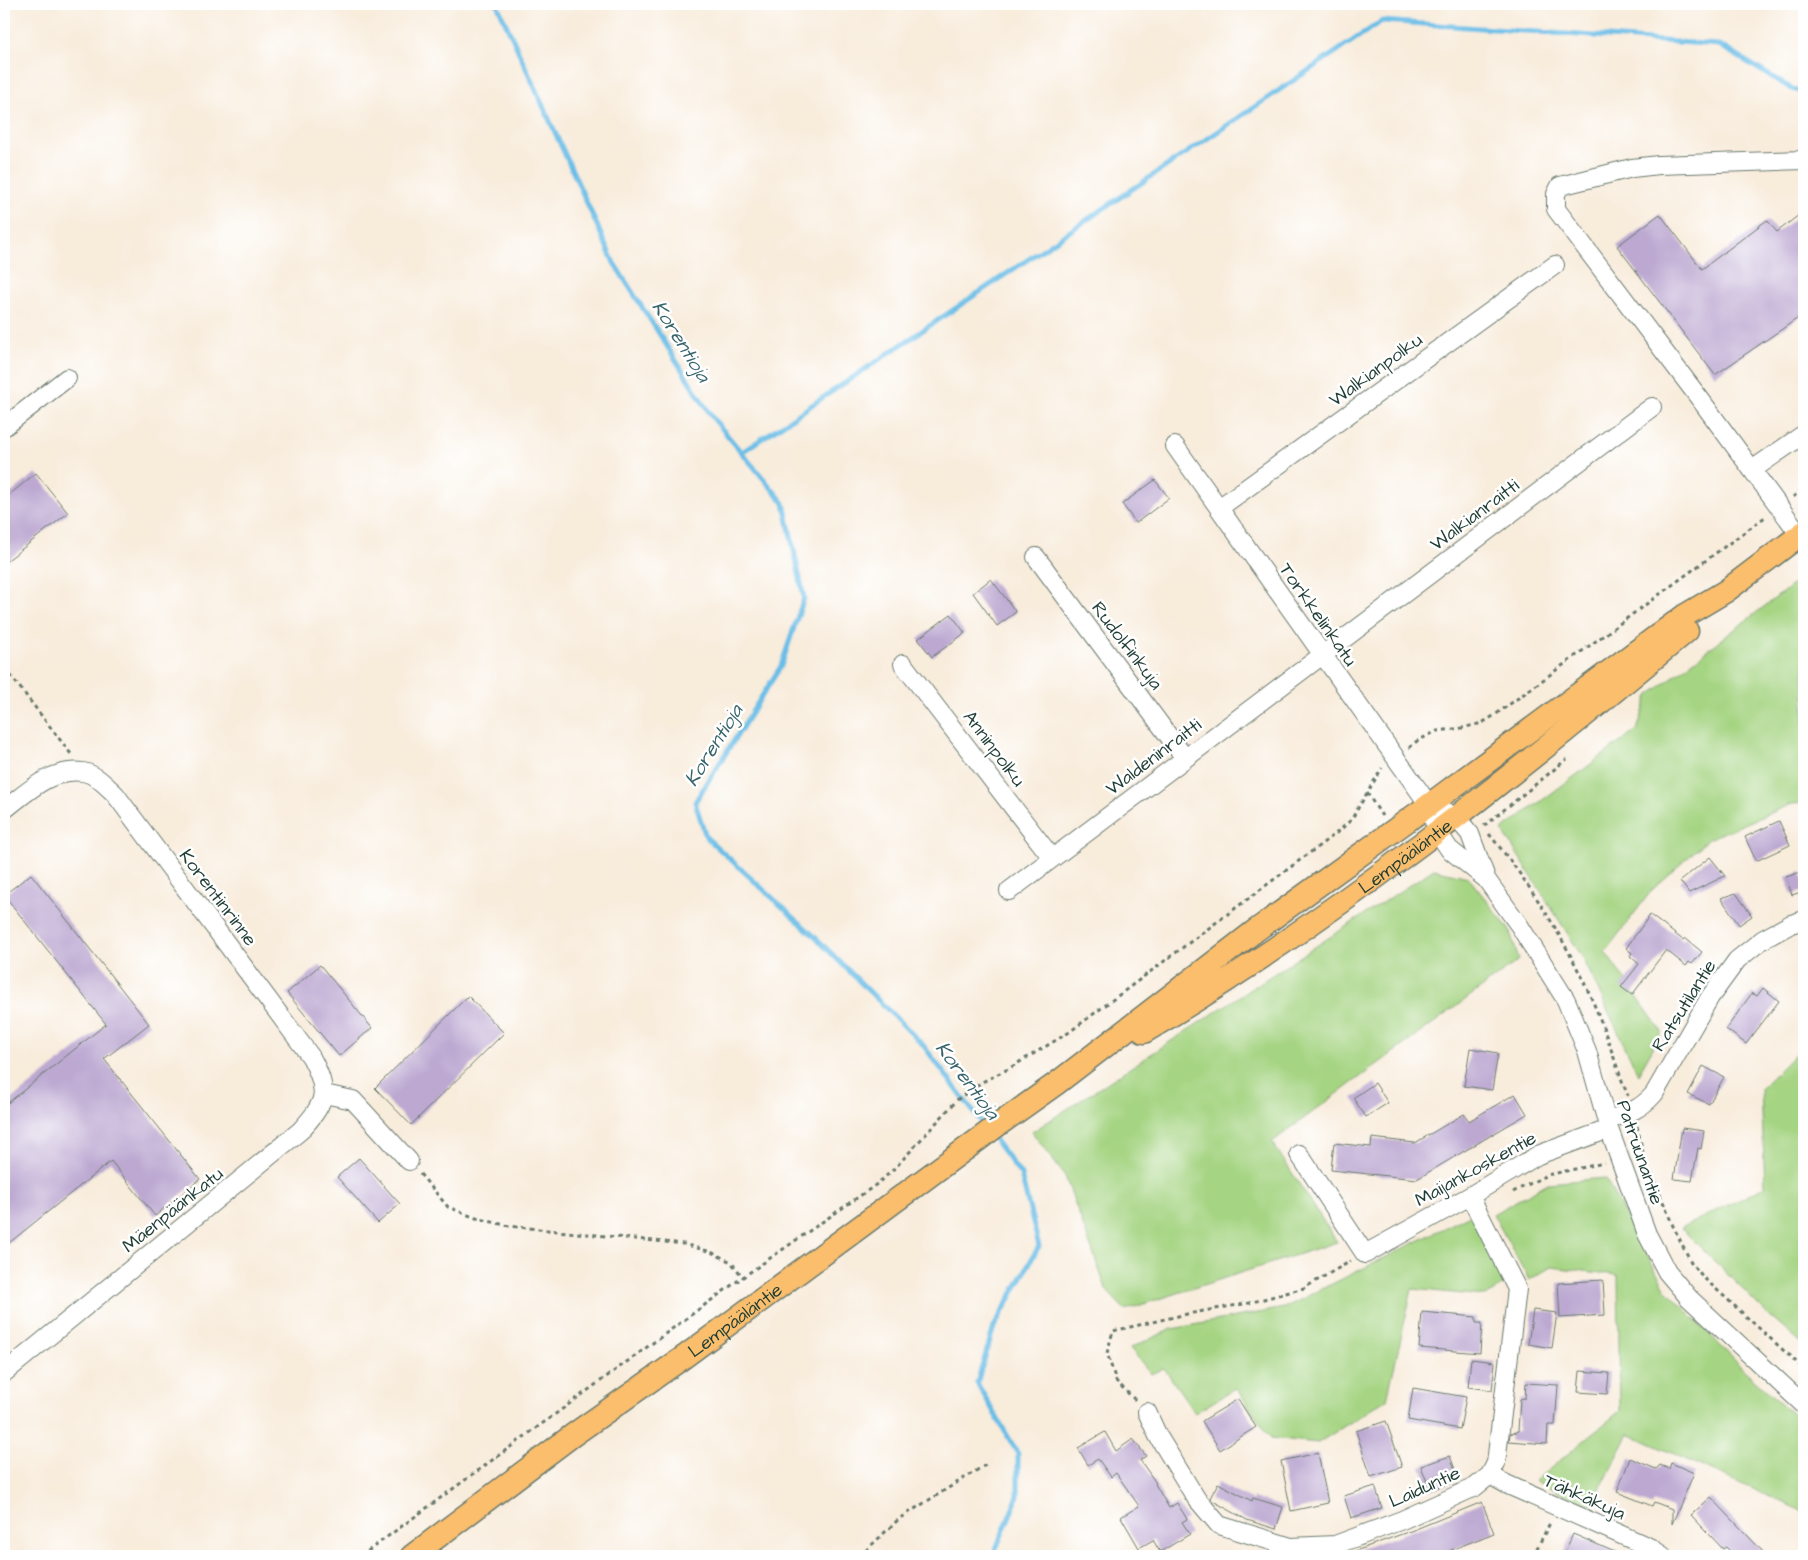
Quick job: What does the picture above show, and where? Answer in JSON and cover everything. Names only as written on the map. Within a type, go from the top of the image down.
[{"type":"main road","name":"Lempääläntie","points":[[412,1556],[573,1435],[684,1357],[998,1125],[1057,1084],[1254,932],[1684,616],[1726,591],[1802,534]]},
{"type":"main road","name":"Lempääläntie","points":[[1057,1084],[1266,954],[1409,853],[1615,691],[1693,626],[1726,591]]},
{"type":"street","points":[[1802,534],[1778,507],[1700,399],[1556,209],[1556,194],[1560,186],[1632,168],[1659,165],[1804,160]]},
{"type":"street","name":"Walkianpolku","points":[[1219,508],[1555,265]]},
{"type":"street","points":[[4,427],[67,378]]},
{"type":"street","name":"Walkianraitti","points":[[1322,655],[1652,407]]},
{"type":"street","points":[[1752,470],[1804,434]]},
{"type":"street","name":"Torkkelinkatu","points":[[1175,446],[1429,805]]},
{"type":"street","name":"Rudolfinkuja","points":[[1036,557],[1185,758]]},
{"type":"street","name":"Waldeninraitti","points":[[1009,891],[1322,655]]},
{"type":"street","name":"Anninpolku","points":[[903,664],[1052,858]]},
{"type":"street","points":[[4,810],[46,778],[66,772],[84,772]]},
{"type":"street","name":"Korentinrinne","points":[[84,772],[101,780],[115,794],[311,1057],[321,1076],[324,1094]]},
{"type":"street","name":"Patruunantie","points":[[1429,805],[1455,816],[1470,834],[1486,879]]},
{"type":"street","name":"Patruunantie","points":[[1429,805],[1437,831],[1449,849],[1486,879],[1519,925],[1566,1000],[1587,1051],[1608,1125],[1648,1234],[1667,1272],[1689,1298],[1804,1405]]},
{"type":"street","name":"Ratsutilantie","points":[[1608,1125],[1645,1104],[1654,1094],[1710,997],[1737,960],[1762,940],[1792,924],[1804,920]]},
{"type":"street","points":[[324,1094],[353,1100],[410,1161]]},
{"type":"street","name":"Mäenpäänkatu","points":[[4,1373],[300,1132],[317,1113],[324,1094]]},
{"type":"street","name":"Maijankoskentie","points":[[1365,1254],[1470,1196],[1538,1155],[1608,1125]]},
{"type":"street","points":[[1299,1154],[1365,1254]]},
{"type":"street","name":"Laiduntie","points":[[1147,1412],[1158,1436],[1196,1498],[1219,1525],[1291,1547],[1335,1545],[1402,1520],[1475,1487],[1490,1475],[1496,1463],[1517,1289],[1470,1196]]},
{"type":"street","name":"Tähkäkuja","points":[[1490,1475],[1651,1548],[1663,1556]]},
{"type":"path","points":[[361,1556],[743,1277],[876,1184],[894,1169],[958,1099],[1068,1033],[1339,831],[1350,820],[1381,769],[1417,742],[1437,731],[1482,723],[1495,715],[1804,488]]},
{"type":"path","points":[[4,669],[84,772]]},
{"type":"path","points":[[1483,827],[1567,759]]},
{"type":"path","points":[[1512,1193],[1547,1175],[1621,1160],[1644,1153]]},
{"type":"path","points":[[410,1161],[448,1207],[476,1218],[509,1226],[684,1244],[711,1252],[731,1262],[743,1277]]},
{"type":"path","points":[[1147,1412],[1116,1382],[1107,1353],[1113,1332],[1188,1314],[1249,1303],[1304,1288],[1365,1254]]},
{"type":"path","points":[[860,1556],[900,1518],[987,1464]]},
{"type":"path","points":[[1533,1556],[1558,1507]]},
{"type":"green space","points":[[1804,576],[1804,803],[1792,804],[1708,839],[1652,890],[1605,952],[1662,1032],[1638,1074],[1583,958],[1502,830],[1637,730],[1648,696]]},
{"type":"green space","points":[[1434,869],[1468,877],[1509,929],[1519,960],[1272,1142],[1337,1242],[1125,1310],[1107,1291],[1065,1176],[1032,1132]]},
{"type":"green space","points":[[1804,1045],[1804,1346],[1768,1315],[1681,1228],[1765,1187],[1761,1088]]},
{"type":"green space","points":[[1605,1178],[1666,1289],[1745,1371],[1804,1424],[1804,1512],[1629,1434],[1591,1506],[1535,1481],[1620,1411],[1618,1275],[1551,1267],[1529,1280],[1493,1214],[1548,1183]]},
{"type":"green space","points":[[1472,1214],[1507,1280],[1491,1294],[1484,1296],[1412,1289],[1387,1399],[1318,1443],[1271,1438],[1236,1388],[1195,1413],[1164,1368],[1151,1374],[1130,1348],[1172,1329],[1284,1308]]},
{"type":"building","points":[[1804,211],[1804,314],[1715,375],[1617,246],[1660,214],[1702,269],[1767,220],[1777,232]]},
{"type":"building","points":[[36,473],[68,513],[4,563],[4,499]]},
{"type":"building","points":[[1155,480],[1169,498],[1136,523],[1122,504]]},
{"type":"building","points":[[991,579],[1016,612],[997,626],[973,593]]},
{"type":"building","points":[[951,614],[965,633],[932,657],[918,639]]},
{"type":"building","points":[[1779,821],[1790,845],[1756,861],[1745,837]]},
{"type":"building","points":[[1710,857],[1725,876],[1689,893],[1680,881]]},
{"type":"building","points":[[1801,872],[1804,891],[1792,895],[1786,877]]},
{"type":"building","points":[[31,874],[149,1024],[104,1059],[200,1179],[155,1216],[111,1161],[4,1247],[4,1106],[106,1024],[4,895]]},
{"type":"building","points":[[1736,893],[1752,916],[1739,925],[1721,898]]},
{"type":"building","points":[[1650,915],[1683,940],[1685,938],[1702,952],[1692,964],[1689,962],[1686,966],[1666,950],[1632,995],[1621,987],[1639,964],[1630,956],[1632,953],[1626,948]]},
{"type":"building","points":[[320,965],[372,1028],[339,1056],[287,993]]},
{"type":"building","points":[[1763,988],[1779,1001],[1746,1044],[1726,1029],[1752,993],[1757,996]]},
{"type":"building","points":[[468,996],[504,1033],[411,1125],[375,1088]]},
{"type":"building","points":[[1470,1048],[1498,1053],[1492,1090],[1464,1086]]},
{"type":"building","points":[[1703,1066],[1724,1077],[1709,1104],[1688,1094]]},
{"type":"building","points":[[1375,1083],[1388,1103],[1366,1117],[1353,1098]]},
{"type":"building","points":[[1515,1094],[1527,1114],[1417,1179],[1331,1170],[1334,1143],[1371,1147],[1372,1138],[1415,1143],[1464,1114],[1469,1121]]},
{"type":"building","points":[[1682,1128],[1704,1131],[1701,1149],[1698,1148],[1692,1181],[1674,1179]]},
{"type":"building","points":[[359,1158],[400,1204],[378,1223],[337,1177]]},
{"type":"building","points":[[1603,1280],[1605,1315],[1560,1318],[1558,1283]]},
{"type":"building","points":[[1533,1310],[1557,1313],[1552,1348],[1528,1344]]},
{"type":"building","points":[[1422,1312],[1476,1317],[1476,1323],[1482,1323],[1480,1353],[1419,1348]]},
{"type":"building","points":[[1471,1359],[1495,1362],[1492,1390],[1468,1387]]},
{"type":"building","points":[[1580,1371],[1609,1373],[1607,1394],[1578,1392]]},
{"type":"building","points":[[1526,1383],[1558,1385],[1555,1425],[1548,1425],[1547,1444],[1509,1441],[1510,1434],[1518,1431],[1520,1399],[1525,1398]]},
{"type":"building","points":[[1413,1388],[1466,1397],[1460,1429],[1408,1420]]},
{"type":"building","points":[[1238,1399],[1256,1427],[1220,1450],[1202,1421]]},
{"type":"building","points":[[1386,1421],[1402,1467],[1371,1477],[1356,1431]]},
{"type":"building","points":[[1105,1432],[1116,1451],[1133,1439],[1146,1456],[1140,1460],[1156,1483],[1169,1508],[1177,1503],[1187,1519],[1182,1522],[1190,1534],[1160,1552],[1153,1540],[1139,1548],[1121,1517],[1139,1506],[1116,1473],[1111,1477],[1098,1459],[1088,1465],[1078,1448]]},
{"type":"building","points":[[1318,1453],[1328,1503],[1291,1511],[1281,1461]]},
{"type":"building","points":[[1450,1456],[1459,1480],[1430,1490],[1421,1466]]},
{"type":"building","points":[[1630,1458],[1656,1469],[1660,1465],[1669,1469],[1671,1463],[1694,1473],[1672,1524],[1672,1509],[1654,1502],[1652,1506],[1617,1492]]},
{"type":"building","points":[[1218,1483],[1252,1501],[1253,1498],[1283,1507],[1276,1529],[1247,1520],[1213,1501],[1210,1498]]},
{"type":"building","points":[[1375,1486],[1382,1508],[1351,1518],[1344,1496]]},
{"type":"building","points":[[1711,1497],[1767,1556],[1735,1556],[1726,1547],[1723,1549],[1691,1515]]},
{"type":"building","points":[[1482,1502],[1494,1533],[1436,1556],[1344,1556],[1416,1529]]},
{"type":"building","points":[[1573,1534],[1624,1556],[1563,1556]]},
{"type":"waterway","name":"Korentioja","points":[[497,4],[614,263],[712,417],[784,503],[804,598],[781,666],[695,802],[706,837],[813,935],[923,1045],[985,1127]]},
{"type":"waterway","points":[[742,452],[1382,21],[1719,45],[1792,89],[1804,92]]},
{"type":"waterway","name":"Korentioja","points":[[992,1136],[1021,1175],[1039,1246],[994,1327],[977,1383],[1018,1454],[1018,1496],[993,1556]]}]
